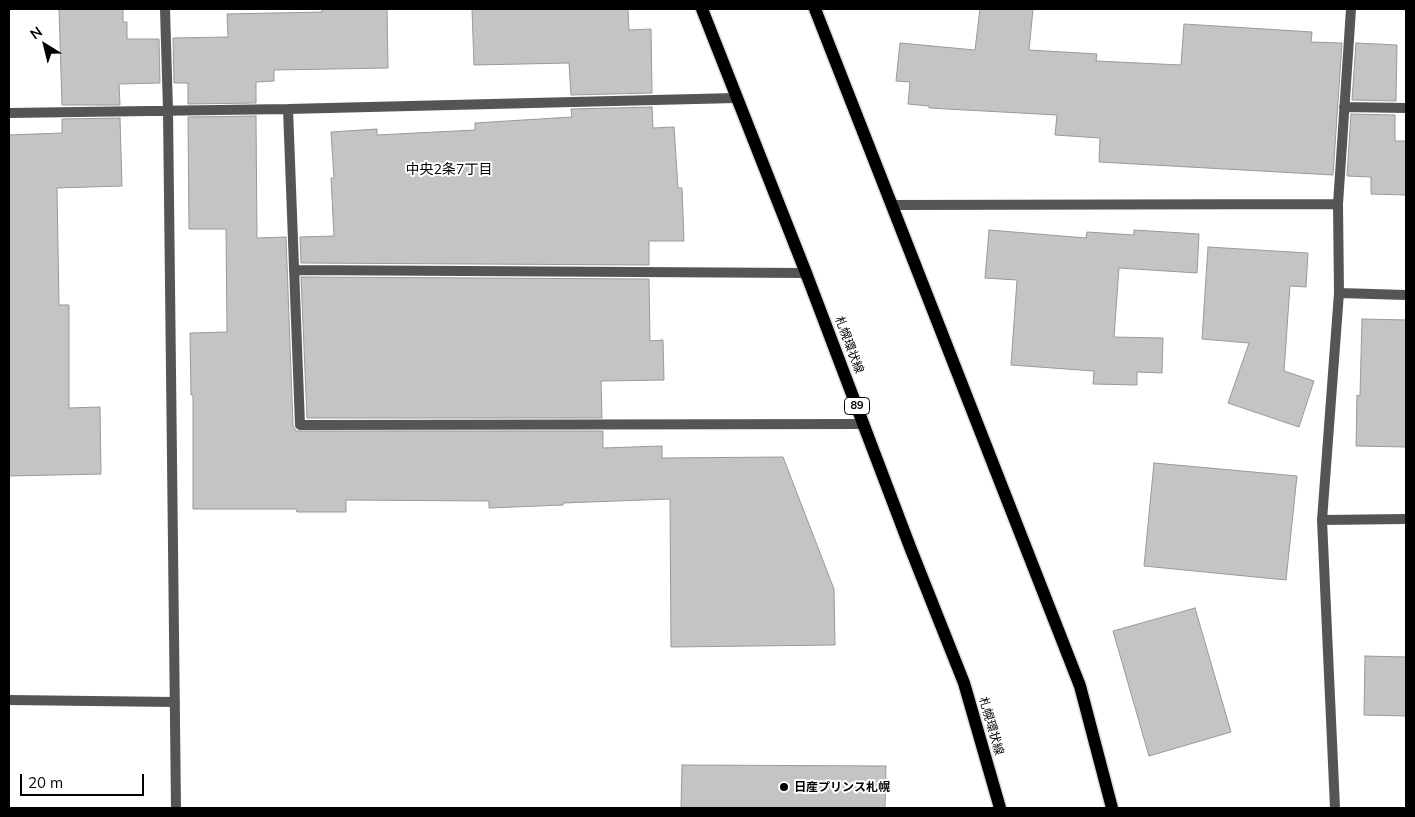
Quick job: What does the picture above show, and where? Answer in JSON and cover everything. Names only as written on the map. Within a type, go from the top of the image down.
[{"type":"main road","name":"札幌環状線","points":[[702,9],[964,683],[1000,808]]},
{"type":"main road","points":[[816,9],[1080,686],[1112,808]]},
{"type":"street","points":[[165,9],[168,110],[176,808]]},
{"type":"street","points":[[1335,808],[1322,520],[1339,293],[1338,204],[1351,9]]},
{"type":"street","points":[[9,113],[288,109],[736,98]]},
{"type":"street","points":[[1344,107],[1406,108]]},
{"type":"street","points":[[288,109],[300,425],[864,424]]},
{"type":"street","points":[[892,205],[1338,204]]},
{"type":"street","points":[[294,270],[806,273]]},
{"type":"street","points":[[1339,293],[1406,295]]},
{"type":"street","points":[[1322,520],[1406,519]]},
{"type":"street","points":[[9,700],[175,702]]},
{"type":"building","points":[[59,9],[123,9],[123,22],[127,22],[127,39],[159,39],[160,83],[119,84],[120,105],[62,105]]},
{"type":"building","points":[[322,9],[387,9],[388,68],[274,70],[274,81],[256,82],[256,103],[188,104],[188,83],[174,83],[173,38],[228,37],[227,14],[322,12]]},
{"type":"building","points":[[472,9],[628,9],[629,30],[651,29],[652,93],[571,95],[569,63],[474,65]]},
{"type":"building","points":[[980,9],[1033,9],[1029,50],[1097,54],[1096,61],[1181,65],[1184,24],[1312,32],[1311,42],[1342,43],[1333,175],[1099,162],[1100,138],[1055,135],[1057,115],[929,108],[929,106],[908,104],[910,82],[896,81],[900,43],[975,50]]},
{"type":"building","points":[[1356,43],[1397,45],[1396,101],[1352,100]]},
{"type":"building","points":[[652,107],[653,128],[674,127],[678,188],[682,188],[684,241],[649,241],[649,265],[301,263],[300,237],[334,236],[331,178],[334,178],[331,132],[377,129],[377,135],[475,130],[475,123],[572,117],[571,109]]},
{"type":"building","points":[[1351,114],[1395,115],[1395,141],[1406,141],[1406,195],[1371,194],[1371,177],[1347,176]]},
{"type":"building","points":[[256,116],[257,238],[286,237],[293,425],[296,431],[603,431],[603,448],[662,446],[662,458],[783,457],[834,589],[835,645],[671,647],[670,499],[489,508],[489,501],[346,500],[346,512],[297,512],[296,509],[193,509],[193,395],[191,395],[190,333],[227,332],[226,229],[189,229],[188,117]]},
{"type":"building","points":[[120,118],[122,186],[57,188],[59,305],[69,305],[69,408],[100,407],[101,474],[9,476],[9,135],[62,133],[62,119]]},
{"type":"building","points":[[989,230],[1086,238],[1087,232],[1134,235],[1134,230],[1199,234],[1197,273],[1119,268],[1114,337],[1163,338],[1162,373],[1137,372],[1137,385],[1093,384],[1094,371],[1011,365],[1017,280],[985,278]]},
{"type":"building","points":[[1208,247],[1308,253],[1306,287],[1290,286],[1284,371],[1314,381],[1299,427],[1228,403],[1249,343],[1202,339]]},
{"type":"building","points":[[301,277],[649,279],[650,341],[663,340],[664,380],[601,381],[602,418],[307,418]]},
{"type":"building","points":[[1362,319],[1406,320],[1406,447],[1356,446],[1357,395],[1360,396]]},
{"type":"building","points":[[1154,463],[1297,476],[1286,580],[1144,566]]},
{"type":"building","points":[[1195,608],[1231,732],[1149,756],[1113,631]]},
{"type":"building","points":[[1365,656],[1406,657],[1406,716],[1364,715]]},
{"type":"building","name":"日産プリンス札幌","points":[[682,765],[886,766],[885,808],[681,808]]},
{"type":"place","name":"日産プリンス札幌","points":[[784,787]]},
{"type":"district","name":"中央2条7丁目","points":[[449,170]]}]
